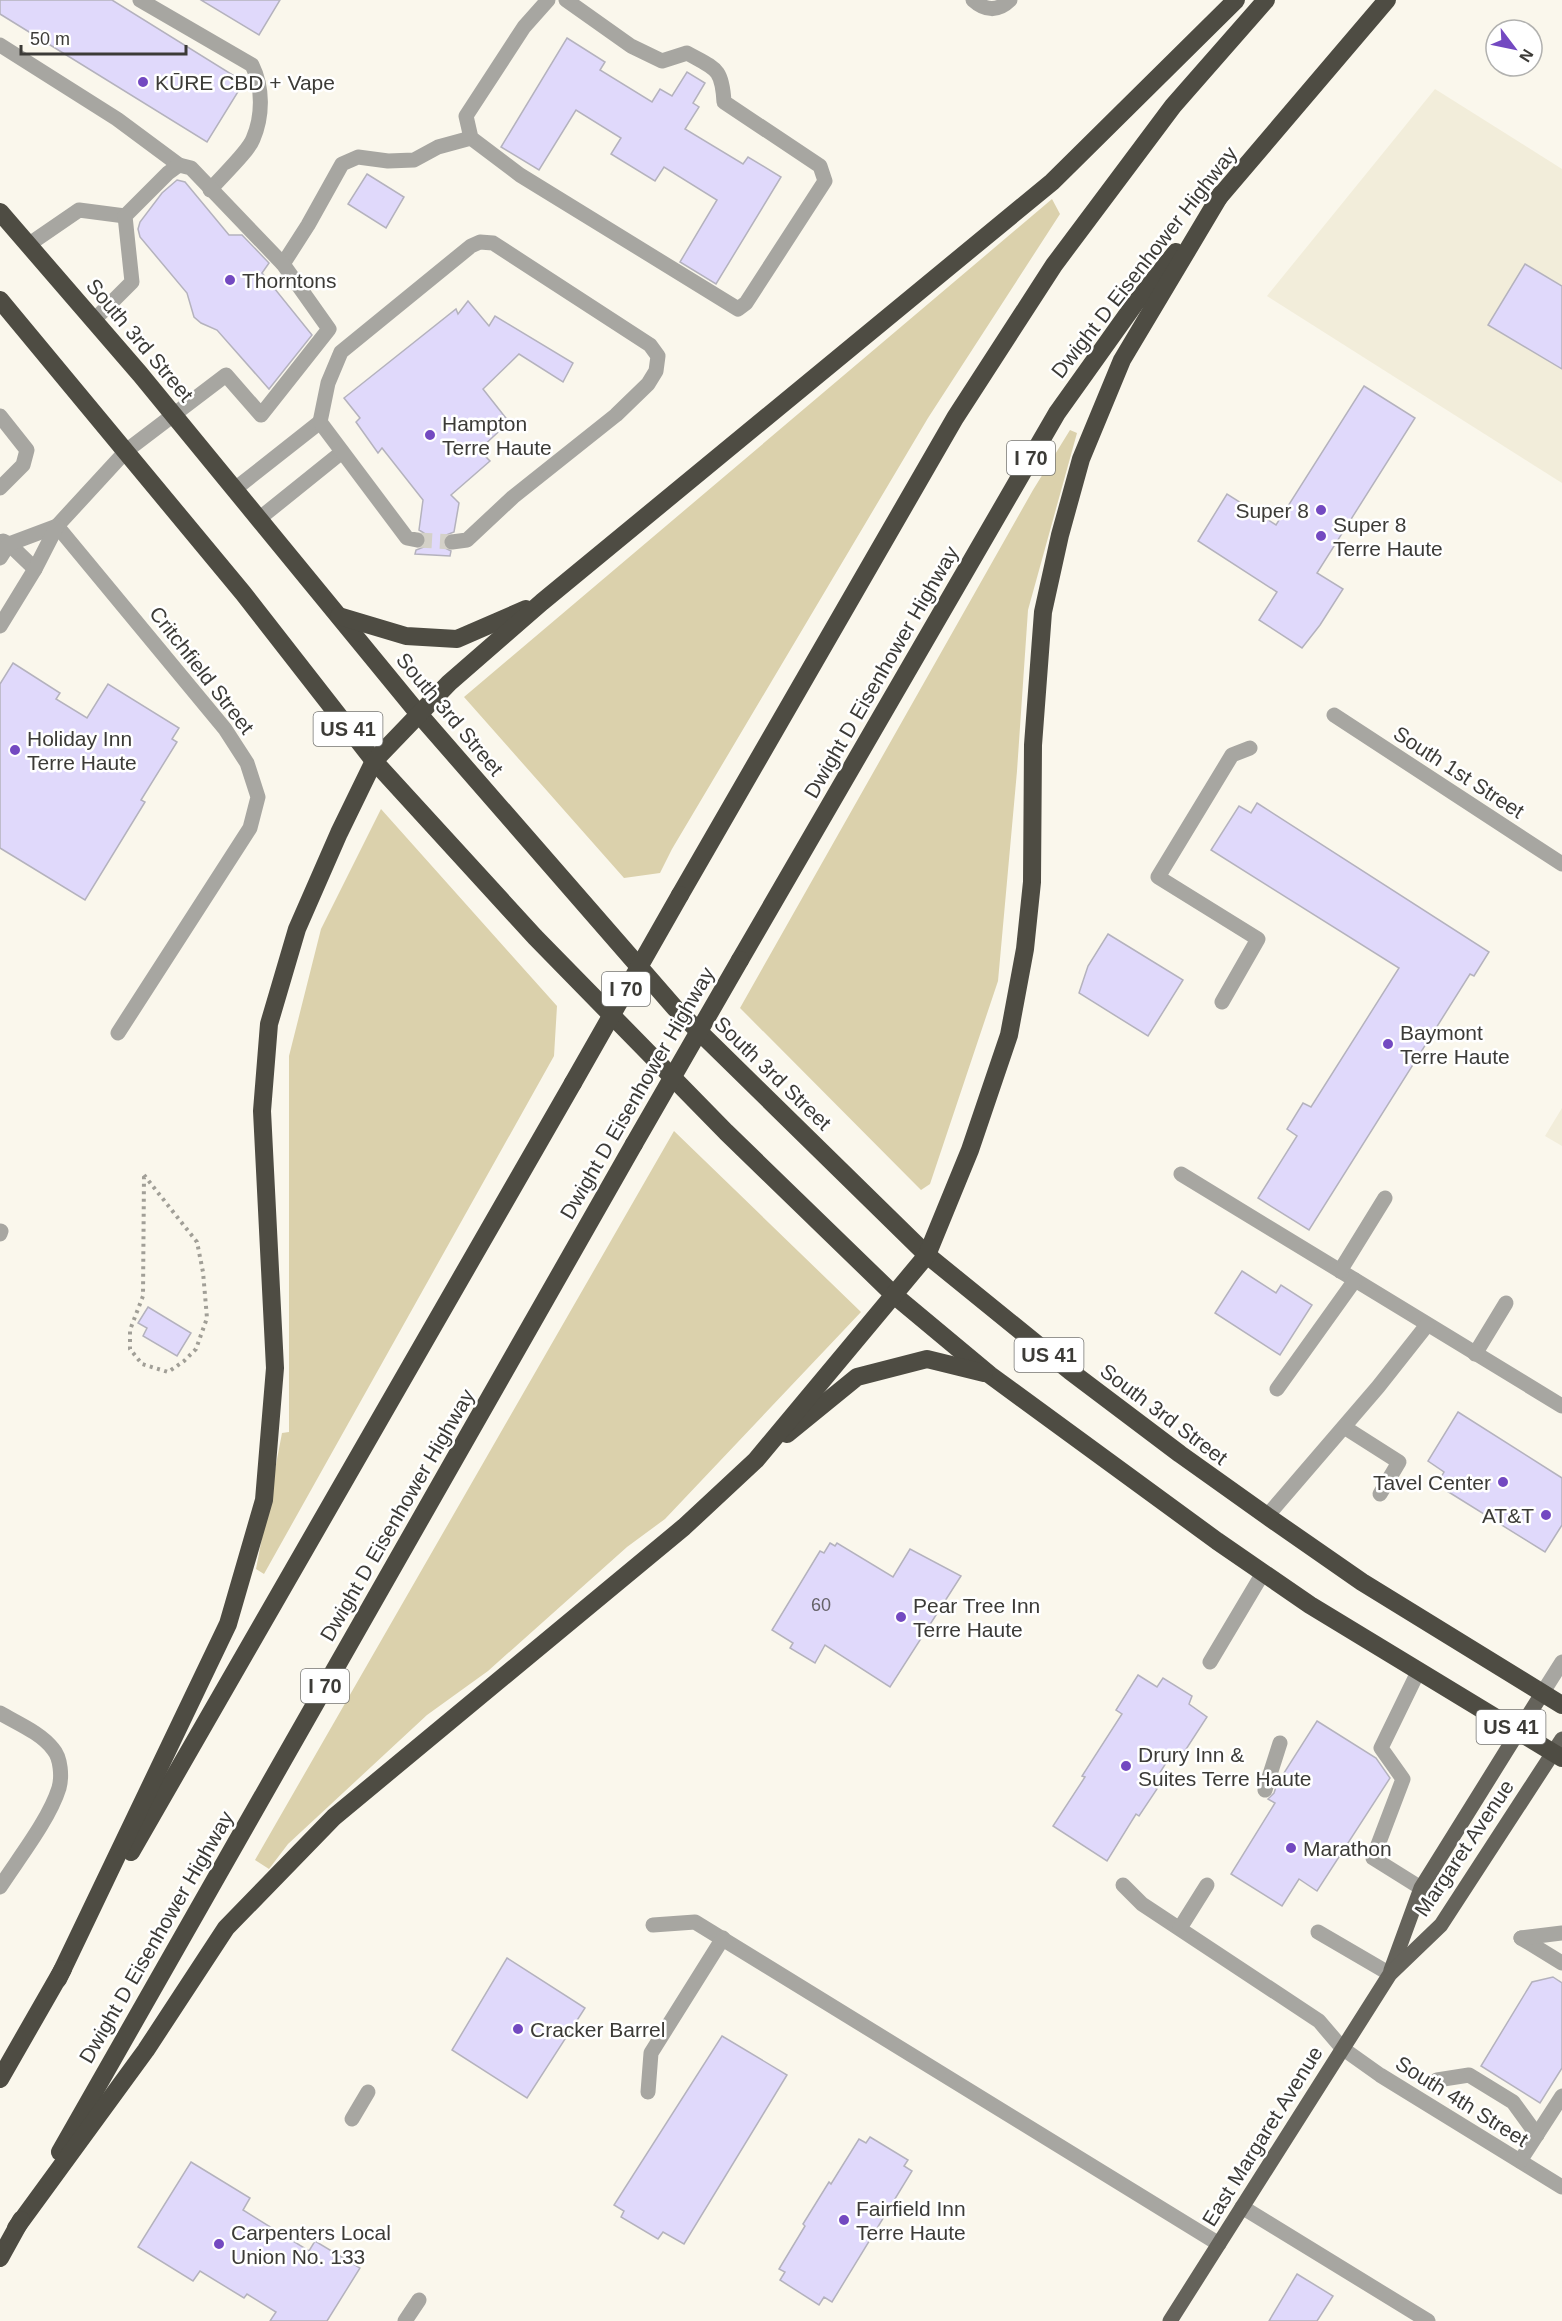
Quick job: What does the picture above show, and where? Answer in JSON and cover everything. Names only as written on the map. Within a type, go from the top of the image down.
[{"type":"highway","points":[[58,1978],[228,1624],[264,1500],[275,1368],[262,1111],[269,1024],[297,929],[339,833],[374,761],[418,713],[542,602],[1052,182],[1236,0]]},
{"type":"highway","name":"I 70","points":[[0,2079],[955,418],[1048,274],[1173,106],[1266,0]]},
{"type":"highway","name":"Dwight D Eisenhower Highway","points":[[0,2258],[634,1144],[1058,413],[1134,305],[1221,194],[1387,0]]},
{"type":"highway","points":[[756,1460],[927,1256],[970,1150],[1006,1046],[1025,949],[1032,882],[1033,745],[1044,612],[1059,535],[1081,459],[1122,360],[1221,194]]},
{"type":"highway","name":"South 3rd Street","points":[[0,212],[260,518],[418,713],[675,1008],[927,1256],[1070,1371],[1179,1454],[1362,1582],[1562,1705]]},
{"type":"highway","name":"US 41","points":[[0,300],[243,593],[374,761],[535,937],[726,1132],[894,1294],[990,1375],[1263,1573],[1418,1672],[1518,1731],[1559,1750]]},
{"type":"highway","points":[[339,616],[406,636],[457,639],[542,602]]},
{"type":"highway","points":[[16,2228],[146,2050],[226,1928],[334,1817],[684,1527],[756,1460],[857,1377],[927,1359],[990,1375]]},
{"type":"main road","name":"Margaret Avenue","points":[[1390,1974],[1421,1888],[1542,1692]]},
{"type":"main road","name":"Margaret Avenue","points":[[1390,1974],[1441,1925],[1559,1750]]},
{"type":"main road","name":"East Margaret Avenue","points":[[1170,2321],[1390,1974]]},
{"type":"street","points":[[140,0],[252,65],[259,79],[261,101],[253,141],[210,190]]},
{"type":"street","points":[[548,0],[524,27],[466,116],[471,138],[520,175],[738,309],[746,303],[825,181],[819,166],[724,102],[723,83],[716,69],[687,53],[662,61],[631,46],[566,0]]},
{"type":"street","points":[[973,0],[980,6],[992,10],[1003,7],[1010,0]]},
{"type":"street","points":[[0,45],[117,119],[178,165],[191,168],[283,264],[329,329],[351,345]]},
{"type":"street","points":[[283,264],[342,164],[358,157],[388,161],[414,160],[438,147],[471,138]]},
{"type":"street","points":[[125,216],[178,165]]},
{"type":"street","points":[[28,245],[79,210],[125,216]]},
{"type":"street","points":[[94,320],[132,282],[125,216]]},
{"type":"street","points":[[235,489],[320,422],[333,368],[341,352],[480,242],[493,243],[650,345],[658,356],[656,371],[648,384],[616,415],[513,497],[467,540],[452,542]]},
{"type":"street","points":[[0,626],[35,569],[57,526],[126,451],[226,375],[261,415],[329,329]]},
{"type":"street","points":[[0,416],[27,450],[23,465],[0,488]]},
{"type":"street","points":[[320,422],[407,538],[417,540]]},
{"type":"street","points":[[260,518],[342,452]]},
{"type":"street","points":[[4,542],[57,526]]},
{"type":"street","name":"Critchfield Street","points":[[57,526],[225,729],[248,764],[258,796],[250,828],[118,1033]]},
{"type":"street","points":[[0,558],[4,542]]},
{"type":"street","points":[[4,542],[35,569]]},
{"type":"street","name":"South 1st Street","points":[[1334,715],[1562,864]]},
{"type":"street","points":[[1222,1002],[1258,939],[1158,877],[1232,755],[1250,748]]},
{"type":"street","points":[[1181,1173],[1562,1406]]},
{"type":"street","points":[[1340,1271],[1385,1197]]},
{"type":"street","points":[[1277,1389],[1355,1280]]},
{"type":"street","points":[[1475,1354],[1506,1304]]},
{"type":"street","points":[[1267,1516],[1344,1427],[1427,1325]]},
{"type":"street","points":[[1344,1427],[1399,1462],[1380,1494]]},
{"type":"street","points":[[1210,1662],[1263,1573]]},
{"type":"street","name":"Margaret Avenue","points":[[1542,1692],[1562,1662]]},
{"type":"street","points":[[1418,1672],[1381,1748],[1403,1779],[1373,1858],[1421,1888]]},
{"type":"street","points":[[0,1713],[44,1740],[55,1750],[60,1768],[60,1786],[51,1808],[0,1887]]},
{"type":"street","points":[[1265,1790],[1280,1743]]},
{"type":"street","name":"South 4th Street","points":[[1123,1885],[1142,1905],[1319,2021],[1342,2048],[1380,2075],[1562,2187]]},
{"type":"street","points":[[1180,1928],[1207,1885]]},
{"type":"street","points":[[653,1925],[695,1922],[1219,2244]]},
{"type":"street","points":[[1318,1932],[1390,1974]]},
{"type":"street","points":[[1562,1933],[1521,1938],[1562,1963]]},
{"type":"street","points":[[648,2092],[651,2054],[723,1938]]},
{"type":"street","points":[[1437,2080],[1470,2075],[1513,2103],[1537,2135]]},
{"type":"street","points":[[352,2120],[368,2092]]},
{"type":"street","points":[[1521,2161],[1562,2096]]},
{"type":"street","points":[[1242,2206],[1428,2321]]},
{"type":"street","points":[[405,2321],[419,2300]]},
{"type":"path","points":[[144,1175],[196,1242],[202,1272],[207,1318],[196,1349],[168,1372],[142,1365],[130,1349],[130,1330],[143,1296],[144,1175]]},
{"type":"shaded area","points":[[1435,89],[1562,169],[1562,483],[1267,296]]},
{"type":"shaded area","points":[[1052,199],[1060,214],[928,418],[672,849],[660,873],[624,878],[464,697]]},
{"type":"shaded area","points":[[1070,430],[1077,433],[1028,610],[1017,771],[998,981],[930,1184],[921,1190],[740,1008],[1033,490]]},
{"type":"shaded area","points":[[381,809],[557,1006],[554,1056],[264,1574],[256,1569],[282,1433],[289,1432],[289,1056],[321,929]]},
{"type":"shaded area","points":[[1562,1108],[1562,1146],[1545,1136]]},
{"type":"shaded area","points":[[674,1131],[861,1312],[665,1519],[627,1547],[488,1671],[427,1715],[288,1844],[269,1869],[255,1860]]},
{"type":"building","points":[[0,0],[112,0],[244,82],[207,142],[0,14]]},
{"type":"building","points":[[201,0],[280,0],[259,35]]},
{"type":"building","points":[[567,38],[605,62],[600,70],[652,102],[660,89],[672,96],[687,72],[705,83],[693,103],[699,107],[685,129],[743,164],[748,157],[781,177],[716,284],[680,262],[717,200],[664,167],[655,181],[611,154],[621,138],[576,110],[539,170],[501,147]]},
{"type":"building","points":[[367,174],[404,197],[386,228],[348,204]]},
{"type":"building","points":[[177,180],[185,182],[229,235],[242,235],[269,263],[262,273],[312,335],[269,389],[217,330],[194,317],[187,293],[140,237],[138,229],[140,222],[162,193]]},
{"type":"building","points":[[1525,264],[1562,286],[1562,369],[1488,325]]},
{"type":"building","name":"Hampton Terre Haute","points":[[468,301],[489,326],[495,316],[573,363],[563,382],[519,354],[483,389],[509,422],[479,450],[490,461],[451,495],[459,503],[454,532],[446,535],[442,543],[451,551],[450,556],[415,554],[416,550],[424,547],[427,541],[424,533],[419,530],[423,500],[382,448],[378,453],[356,422],[360,418],[344,398],[456,309],[458,314]]},
{"type":"building","name":"Super 8","points":[[1364,386],[1415,418],[1317,573],[1343,589],[1302,648],[1259,620],[1277,592],[1198,541],[1227,494],[1276,525]]},
{"type":"building","points":[[13,663],[60,693],[56,699],[87,718],[108,684],[179,728],[172,739],[177,742],[141,800],[145,802],[85,900],[0,848],[0,684]]},
{"type":"building","name":"Baymont Terre Haute","points":[[1257,803],[1489,952],[1474,976],[1470,974],[1309,1230],[1258,1198],[1297,1136],[1287,1129],[1303,1103],[1311,1107],[1399,968],[1211,850],[1239,806],[1251,813]]},
{"type":"building","points":[[1108,934],[1183,980],[1148,1036],[1079,993],[1088,966]]},
{"type":"building","points":[[1242,1271],[1276,1293],[1281,1285],[1312,1305],[1280,1355],[1215,1313]]},
{"type":"building","points":[[148,1307],[191,1333],[177,1356],[143,1336],[147,1328],[138,1323]]},
{"type":"building","name":"Tavel Center","points":[[1458,1412],[1562,1478],[1562,1525],[1545,1552],[1447,1491],[1448,1484],[1440,1479],[1444,1472],[1428,1461]]},
{"type":"building","points":[[830,1543],[835,1546],[837,1543],[893,1577],[910,1549],[961,1576],[890,1687],[825,1645],[815,1663],[790,1648],[793,1643],[772,1630],[820,1551],[824,1553]]},
{"type":"building","name":"Drury Inn & Suites Terre Haute","points":[[1138,1675],[1157,1687],[1163,1678],[1192,1696],[1189,1704],[1207,1717],[1181,1757],[1173,1752],[1152,1785],[1157,1789],[1139,1816],[1136,1814],[1107,1861],[1053,1826],[1122,1714],[1116,1710]]},
{"type":"building","points":[[1317,1721],[1376,1758],[1390,1778],[1317,1891],[1299,1879],[1282,1906],[1231,1874],[1275,1803],[1268,1799],[1274,1793],[1277,1784]]},
{"type":"building","name":"Cracker Barrel","points":[[507,1958],[585,2008],[527,2098],[452,2050]]},
{"type":"building","points":[[1553,1977],[1562,1983],[1562,2068],[1540,2103],[1481,2066],[1532,1982]]},
{"type":"building","points":[[722,2036],[787,2075],[684,2244],[663,2232],[658,2239],[621,2217],[624,2211],[614,2205]]},
{"type":"building","name":"Fairfield Inn Terre Haute","points":[[870,2137],[908,2160],[904,2166],[912,2171],[832,2302],[824,2297],[819,2305],[780,2280],[785,2272],[779,2269],[829,2182],[831,2184],[859,2139],[866,2143]]},
{"type":"building","name":"Carpenters Local Union No. 133","points":[[191,2162],[250,2198],[243,2210],[309,2251],[315,2241],[360,2268],[327,2321],[270,2321],[276,2312],[247,2294],[244,2298],[200,2271],[193,2281],[138,2247]]},
{"type":"building","points":[[1297,2274],[1333,2296],[1317,2321],[1269,2321]]},
{"type":"tunnel","points":[[417,540],[452,542]]},
{"type":"place","name":"KŪRE CBD + Vape","points":[[143,82]]},
{"type":"place","name":"Thorntons","points":[[230,280]]},
{"type":"place","name":"Hampton Terre Haute","points":[[430,435]]},
{"type":"place","name":"Super 8","points":[[1321,510]]},
{"type":"place","name":"Super 8 Terre Haute","points":[[1321,536]]},
{"type":"place","name":"Holiday Inn Terre Haute","points":[[15,750]]},
{"type":"place","name":"Baymont Terre Haute","points":[[1388,1044]]},
{"type":"place","name":"Tavel Center","points":[[1503,1482]]},
{"type":"place","name":"AT&T","points":[[1546,1515]]},
{"type":"place","name":"Pear Tree Inn Terre Haute","points":[[901,1617]]},
{"type":"place","name":"Drury Inn & Suites Terre Haute","points":[[1126,1766]]},
{"type":"place","name":"Marathon","points":[[1291,1848]]},
{"type":"place","name":"Cracker Barrel","points":[[518,2029]]},
{"type":"place","name":"Fairfield Inn Terre Haute","points":[[844,2220]]},
{"type":"place","name":"Carpenters Local Union No. 133","points":[[219,2244]]}]
